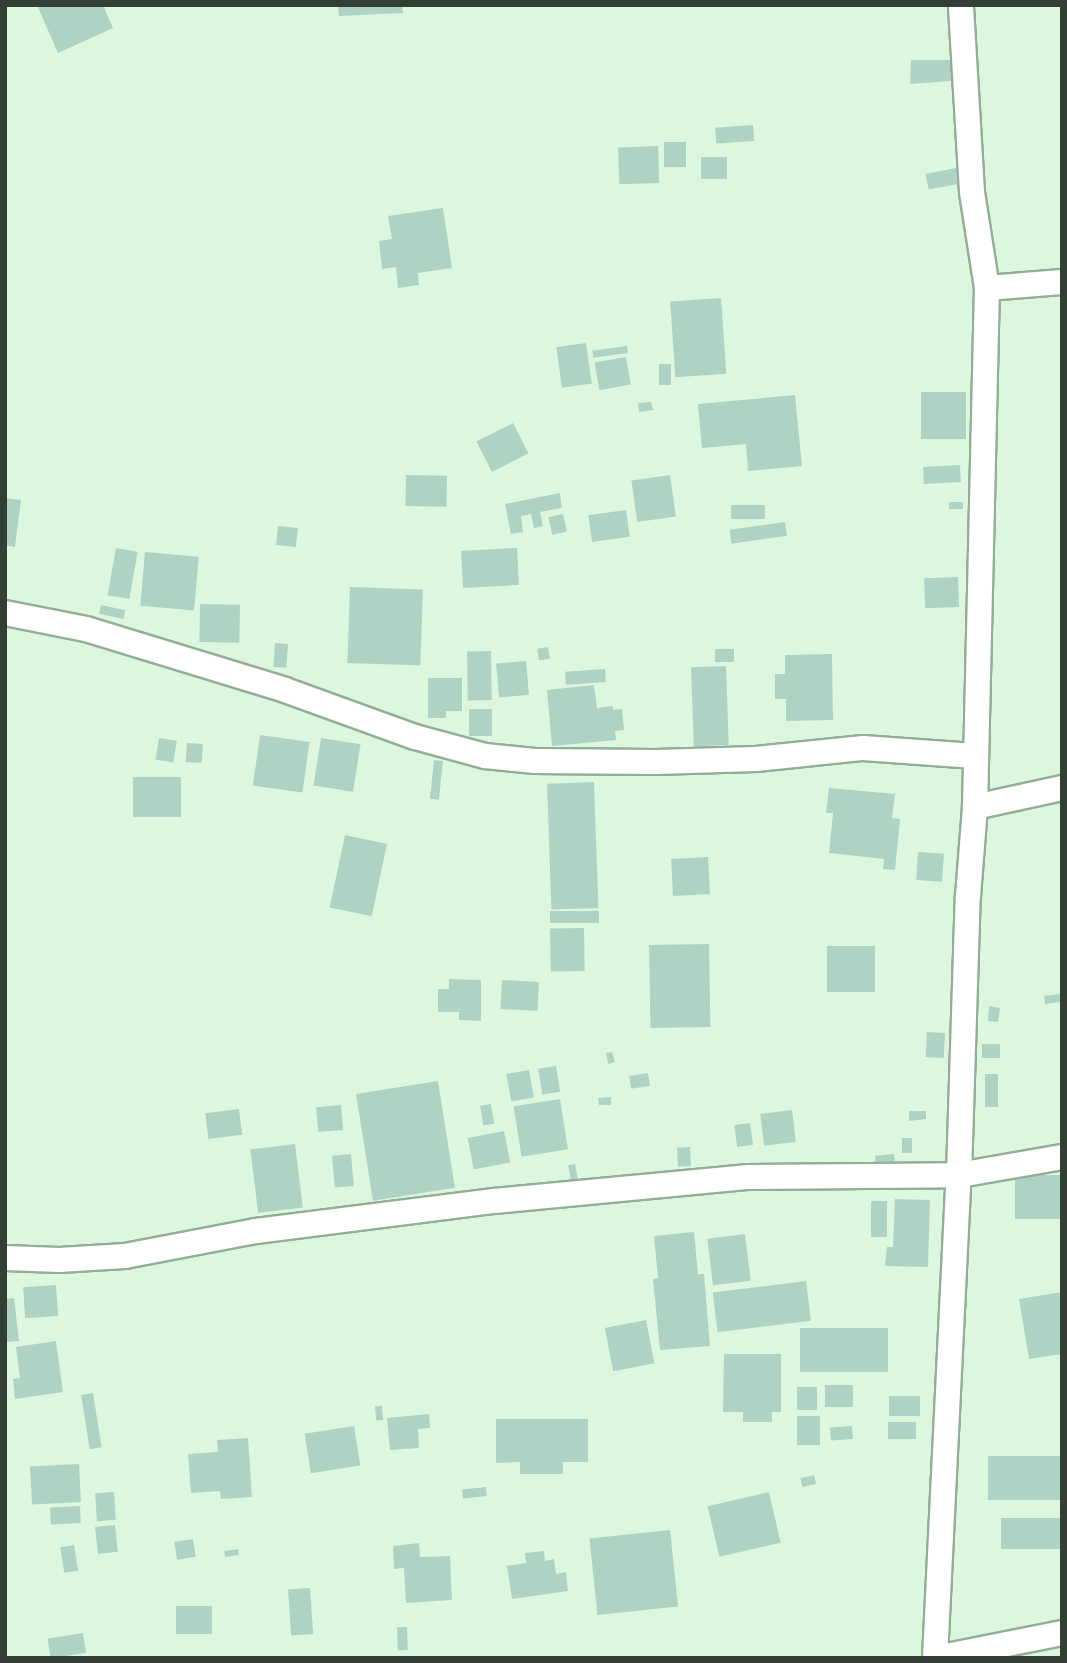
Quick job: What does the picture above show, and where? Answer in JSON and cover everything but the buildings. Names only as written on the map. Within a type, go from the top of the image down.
[{"type":"street","points":[[961,5],[972,192],[987,288],[975,807],[968,896],[959,1175],[936,1658],[1062,1633]]},
{"type":"street","points":[[987,288],[1062,282]]},
{"type":"street","points":[[5,613],[86,629],[285,690],[415,737],[485,755],[534,761],[656,762],[756,759],[863,748],[975,756]]},
{"type":"street","points":[[975,807],[1062,788]]},
{"type":"street","points":[[5,1258],[59,1260],[124,1256],[270,1229],[494,1201],[749,1177],[959,1175],[1062,1157]]}]
